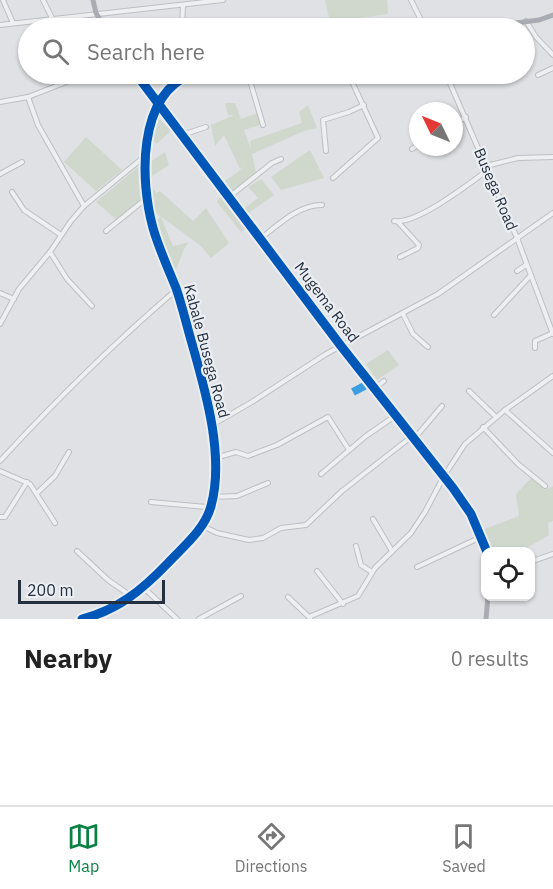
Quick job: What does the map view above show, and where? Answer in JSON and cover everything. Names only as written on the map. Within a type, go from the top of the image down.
[{"type":"street","points":[[3,0],[13,23]]},
{"type":"street","points":[[43,0],[52,18],[223,0]]},
{"type":"street","points":[[93,0],[99,18]]},
{"type":"street","points":[[411,0],[420,18]]},
{"type":"street","points":[[182,18],[183,5]]},
{"type":"street","points":[[535,20],[553,15]]},
{"type":"street","points":[[0,25],[18,22]]},
{"type":"street","points":[[535,35],[553,55]]},
{"type":"street","points":[[538,75],[553,68]]},
{"type":"street","points":[[0,102],[28,97],[61,84]]},
{"type":"street","name":"Mugema Road","points":[[143,84],[374,389],[464,502],[485,547]]},
{"type":"street","points":[[158,104],[174,84]]},
{"type":"street","points":[[251,84],[263,125]]},
{"type":"street","points":[[333,178],[377,140],[377,135],[354,84]]},
{"type":"street","name":"Busega Road","points":[[450,84],[517,238],[553,333]]},
{"type":"street","points":[[28,97],[40,128],[84,206]]},
{"type":"street","name":"Kabale Busega Road","points":[[81,619],[107,611],[144,588],[203,526],[212,505],[215,458],[211,425],[193,344],[176,290],[153,230],[148,197],[145,156],[149,130],[158,104]]},
{"type":"street","points":[[326,151],[321,123],[323,120],[364,105]]},
{"type":"street","points":[[182,135],[206,126]]},
{"type":"street","points":[[0,324],[26,280],[84,206],[145,156]]},
{"type":"street","points":[[400,257],[418,248],[419,245],[396,222],[429,210],[487,168],[518,158],[553,157]]},
{"type":"street","points":[[229,197],[272,163],[281,159]]},
{"type":"street","points":[[0,174],[22,162]]},
{"type":"street","points":[[12,192],[24,210],[61,235]]},
{"type":"street","points":[[106,231],[148,197]]},
{"type":"street","points":[[260,239],[296,212],[315,205],[322,206]]},
{"type":"street","points":[[211,425],[341,346],[403,314],[462,278],[553,213]]},
{"type":"street","points":[[50,252],[67,279],[92,306]]},
{"type":"street","points":[[517,271],[526,265]]},
{"type":"street","points":[[494,315],[530,276]]},
{"type":"street","points":[[0,461],[73,383],[176,290]]},
{"type":"street","points":[[0,293],[14,299]]},
{"type":"street","points":[[403,314],[413,334],[428,347]]},
{"type":"street","points":[[535,348],[536,341],[553,333]]},
{"type":"street","points":[[288,597],[310,618],[358,596],[372,572],[416,525],[465,444],[505,410],[553,376]]},
{"type":"street","points":[[374,389],[384,381]]},
{"type":"street","points":[[469,391],[496,417]]},
{"type":"street","points":[[203,526],[217,533],[249,540],[263,537],[280,528],[306,525],[342,491],[412,438],[442,406]]},
{"type":"street","points":[[505,410],[553,453]]},
{"type":"street","points":[[321,474],[349,450],[396,416]]},
{"type":"street","points":[[215,458],[236,452],[248,456],[277,446],[329,417],[349,450]]},
{"type":"street","points":[[483,427],[518,464],[545,486]]},
{"type":"street","points":[[37,493],[56,476],[69,452]]},
{"type":"street","points":[[0,471],[27,482],[37,493],[55,523]]},
{"type":"street","points":[[0,517],[5,517],[27,482]]},
{"type":"street","points":[[213,497],[237,496],[268,483]]},
{"type":"street","points":[[151,502],[206,507],[212,505]]},
{"type":"street","points":[[373,519],[392,551]]},
{"type":"street","points":[[417,567],[482,537]]},
{"type":"street","points":[[356,546],[361,565],[372,572]]},
{"type":"street","points":[[77,551],[117,588],[132,597]]},
{"type":"street","points":[[535,561],[553,554]]},
{"type":"street","points":[[317,571],[343,603]]},
{"type":"street","points":[[144,588],[177,619]]},
{"type":"street","points":[[199,619],[241,596]]},
{"type":"street","points":[[486,619],[488,601]]},
{"type":"shaded area","points":[[325,0],[387,0],[388,14],[359,18],[329,18]]},
{"type":"shaded area","points":[[225,103],[235,103],[241,119],[258,113],[260,125],[244,130],[251,149],[250,141],[302,123],[299,112],[308,105],[317,128],[304,131],[252,154],[256,172],[228,195],[222,183],[245,167],[240,169],[224,135],[215,146],[211,125],[234,115],[228,115]]},
{"type":"shaded area","points":[[158,118],[171,130],[157,144],[151,139]]},
{"type":"shaded area","points":[[86,137],[122,170],[96,191],[64,162]]},
{"type":"shaded area","points":[[310,150],[324,178],[281,190],[271,177]]},
{"type":"shaded area","points":[[165,152],[169,165],[149,178],[150,162]]},
{"type":"shaded area","points":[[143,163],[144,198],[117,220],[96,202]]},
{"type":"shaded area","points":[[261,179],[274,195],[246,215],[242,210],[258,198],[248,187]]},
{"type":"shaded area","points":[[149,183],[156,193],[160,191],[193,221],[206,208],[229,243],[211,258],[201,246],[152,210]]},
{"type":"shaded area","points":[[222,194],[249,227],[241,232],[217,202]]},
{"type":"shaded area","points":[[161,217],[173,246],[189,242],[175,273],[154,221]]},
{"type":"shaded area","points":[[388,350],[399,365],[377,380],[366,364]]},
{"type":"shaded area","points":[[531,478],[545,490],[553,486],[553,521],[548,523],[549,535],[529,547],[488,547],[482,530],[519,516],[516,494]]},
{"type":"marked path","points":[[353,392],[370,383]]},
{"type":"cycle path","points":[[144,84],[341,346],[453,488],[471,514],[485,547]]},
{"type":"cycle path","points":[[82,619],[107,610],[129,598],[149,582],[193,537],[204,522],[211,506],[215,487],[215,444],[207,401],[178,294],[153,228],[146,187],[145,164],[152,120],[160,101],[175,84]]}]
